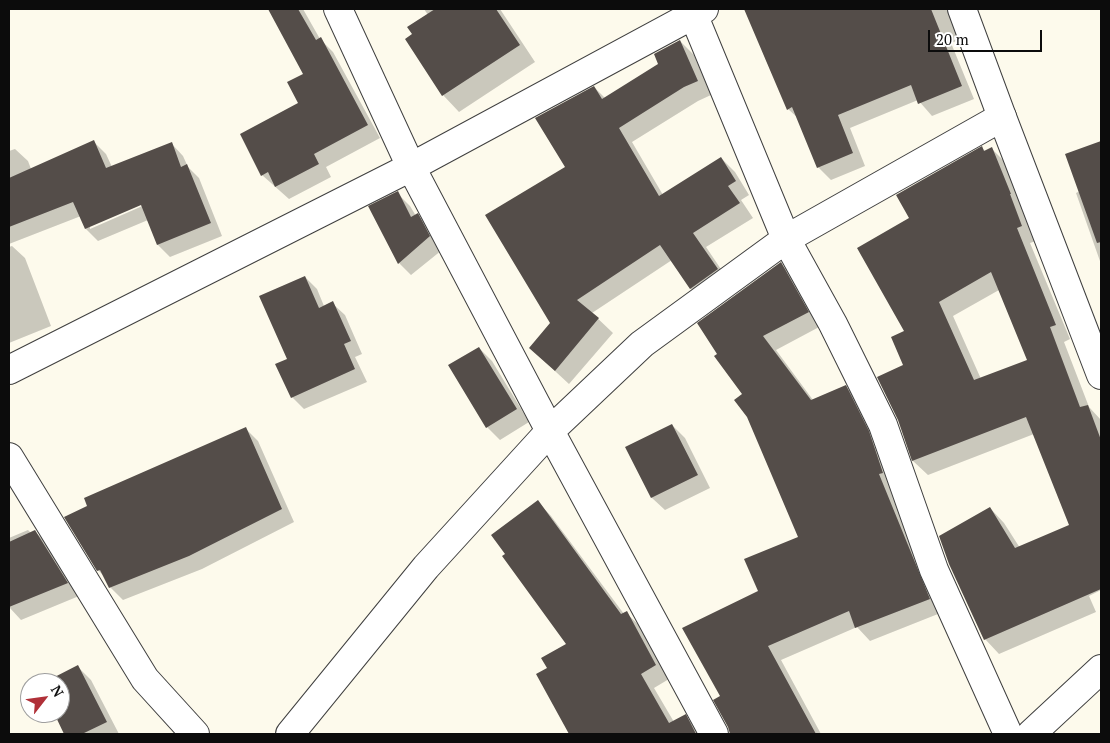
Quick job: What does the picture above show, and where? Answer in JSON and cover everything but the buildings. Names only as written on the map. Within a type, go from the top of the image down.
[{"type":"street","points":[[338,9],[411,167],[550,431],[714,734]]},
{"type":"street","points":[[962,9],[1101,375]]},
{"type":"street","points":[[9,370],[411,167],[696,10],[786,238],[833,324],[883,426],[934,570],[1008,734]]},
{"type":"street","points":[[290,734],[426,567],[550,431],[642,344],[786,238],[1002,117]]},
{"type":"street","points":[[9,457],[145,679],[195,734]]},
{"type":"street","points":[[1031,734],[1101,670]]}]
